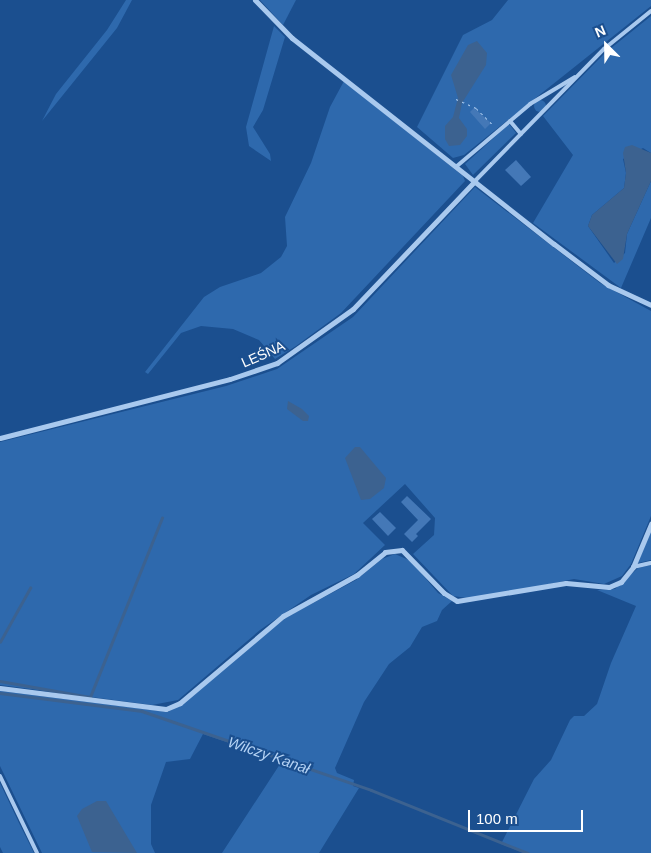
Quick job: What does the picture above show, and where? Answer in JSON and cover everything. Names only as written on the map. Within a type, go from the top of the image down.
[{"type":"street","points":[[255,0],[292,38],[608,285],[651,305]]},
{"type":"street","name":"LEŚNA","points":[[0,438],[230,380],[277,363],[353,309],[475,181]]},
{"type":"street","points":[[0,688],[158,709],[173,706],[283,616],[352,578],[385,552],[395,549],[409,555],[444,593],[457,601],[508,595],[566,583],[609,587],[621,582],[633,567],[651,524]]},
{"type":"lane","points":[[475,181],[580,73],[651,11]]},
{"type":"lane","points":[[457,166],[498,130],[580,73]]},
{"type":"lane","points":[[510,121],[521,134]]},
{"type":"lane","points":[[633,567],[651,563]]},
{"type":"lane","points":[[0,776],[37,853]]},
{"type":"path","points":[[456,99],[464,101],[486,116],[498,130]]},
{"type":"shaded area","points":[[126,0],[132,0],[117,28],[42,121],[56,94],[107,30]]},
{"type":"shaded area","points":[[260,0],[296,0],[283,25]]},
{"type":"shaded area","points":[[508,0],[651,0],[651,6],[464,155],[453,158],[417,127],[463,35],[492,20]]},
{"type":"shaded area","points":[[651,16],[651,153],[643,148],[623,159],[626,173],[624,188],[592,215],[588,226],[614,263],[625,253],[627,234],[651,181],[651,218],[621,288],[533,223],[573,155],[543,116],[605,53]]},
{"type":"shaded area","points":[[274,26],[285,37],[263,110],[253,127],[270,154],[271,161],[249,146],[246,127]]},
{"type":"shaded area","points":[[477,41],[487,53],[486,65],[462,103],[459,118],[467,129],[467,136],[460,145],[449,146],[445,139],[445,126],[453,117],[458,98],[451,75],[468,45]]},
{"type":"shaded area","points":[[344,81],[463,176],[465,181],[341,313],[275,359],[259,340],[233,329],[201,326],[181,333],[148,374],[145,372],[204,297],[220,287],[261,273],[281,257],[287,246],[285,217],[311,163],[330,107]]},
{"type":"shaded area","points":[[538,100],[542,100],[546,106],[542,112],[538,112],[534,108],[534,104]]},
{"type":"shaded area","points":[[509,124],[516,133],[473,175],[465,164]]},
{"type":"shaded area","points":[[632,145],[651,153],[651,181],[627,234],[623,259],[617,264],[588,226],[592,215],[624,188],[626,173],[623,153],[625,147]]},
{"type":"shaded area","points":[[475,187],[600,283],[651,311],[651,516],[631,564],[622,576],[604,584],[574,579],[510,592],[467,598],[453,596],[413,554],[434,535],[435,518],[405,484],[363,523],[385,545],[354,574],[311,595],[260,630],[178,700],[152,705],[0,685],[0,442],[226,386],[277,369],[353,317]]},
{"type":"shaded area","points":[[288,401],[302,409],[309,416],[308,421],[303,421],[287,409]]},
{"type":"shaded area","points":[[355,447],[360,447],[386,478],[384,488],[370,499],[361,500],[345,458]]},
{"type":"shaded area","points":[[651,530],[651,560],[638,563]]},
{"type":"shaded area","points":[[395,554],[411,561],[438,593],[452,601],[442,610],[437,621],[422,627],[410,647],[389,664],[364,702],[335,768],[337,773],[354,780],[353,786],[359,788],[319,853],[222,853],[282,761],[203,734],[190,759],[166,762],[151,805],[151,844],[155,853],[42,853],[0,766],[0,691],[168,712],[287,617],[356,580],[382,559]]},
{"type":"shaded area","points":[[651,565],[651,853],[524,853],[501,844],[534,779],[551,760],[570,720],[574,716],[584,716],[597,704],[611,663],[636,606],[597,590],[615,589],[638,568]]},
{"type":"shaded area","points":[[0,783],[34,853],[3,853],[0,847]]},
{"type":"shaded area","points":[[97,801],[106,801],[137,853],[92,852],[77,816],[82,809]]},
{"type":"building","points":[[474,108],[491,123],[485,129],[470,112]]},
{"type":"building","points":[[516,160],[531,177],[521,186],[505,170]]},
{"type":"building","points":[[407,496],[431,519],[416,534],[418,536],[412,542],[404,534],[418,520],[401,502]]},
{"type":"building","points":[[380,512],[396,528],[388,536],[372,519]]},
{"type":"waterway","points":[[0,681],[90,697],[162,518]]},
{"type":"waterway","points":[[0,642],[30,588]]},
{"type":"waterway","name":"Wilczy Kanał","points":[[0,693],[142,711],[371,790],[528,853]]}]
